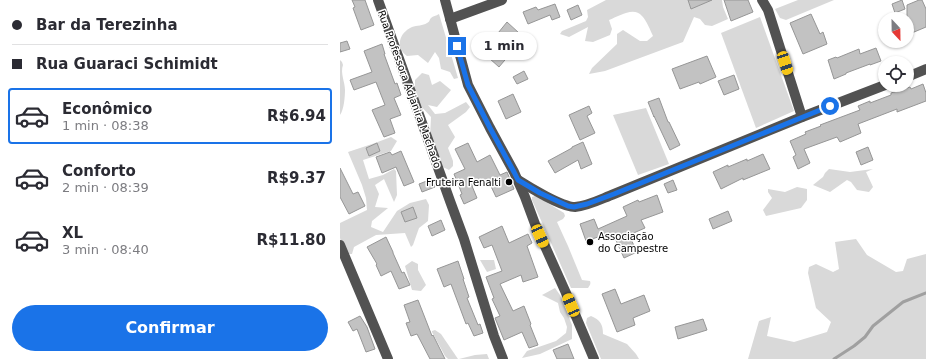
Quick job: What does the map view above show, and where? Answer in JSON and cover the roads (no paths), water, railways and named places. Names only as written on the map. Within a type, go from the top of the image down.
[{"type":"street","name":"Rua Professora Adjanira Machado","points":[[378,0],[464,239],[494,336],[503,359]]},
{"type":"street","points":[[445,0],[468,85],[518,180],[535,224],[594,359]]},
{"type":"street","points":[[450,19],[502,0]]},
{"type":"street","points":[[762,0],[768,10],[802,117]]},
{"type":"street","points":[[914,74],[926,69]]},
{"type":"street","points":[[518,180],[540,193],[568,206],[574,207],[587,204],[878,88]]},
{"type":"street","points":[[340,245],[388,359]]},
{"type":"waterway","points":[[834,359],[865,337],[873,326],[903,302],[926,293]]},
{"type":"place","name":"Fruteira Fenalti","points":[[509,182]]},
{"type":"place","name":"Associação do Campestre","points":[[590,242]]}]
